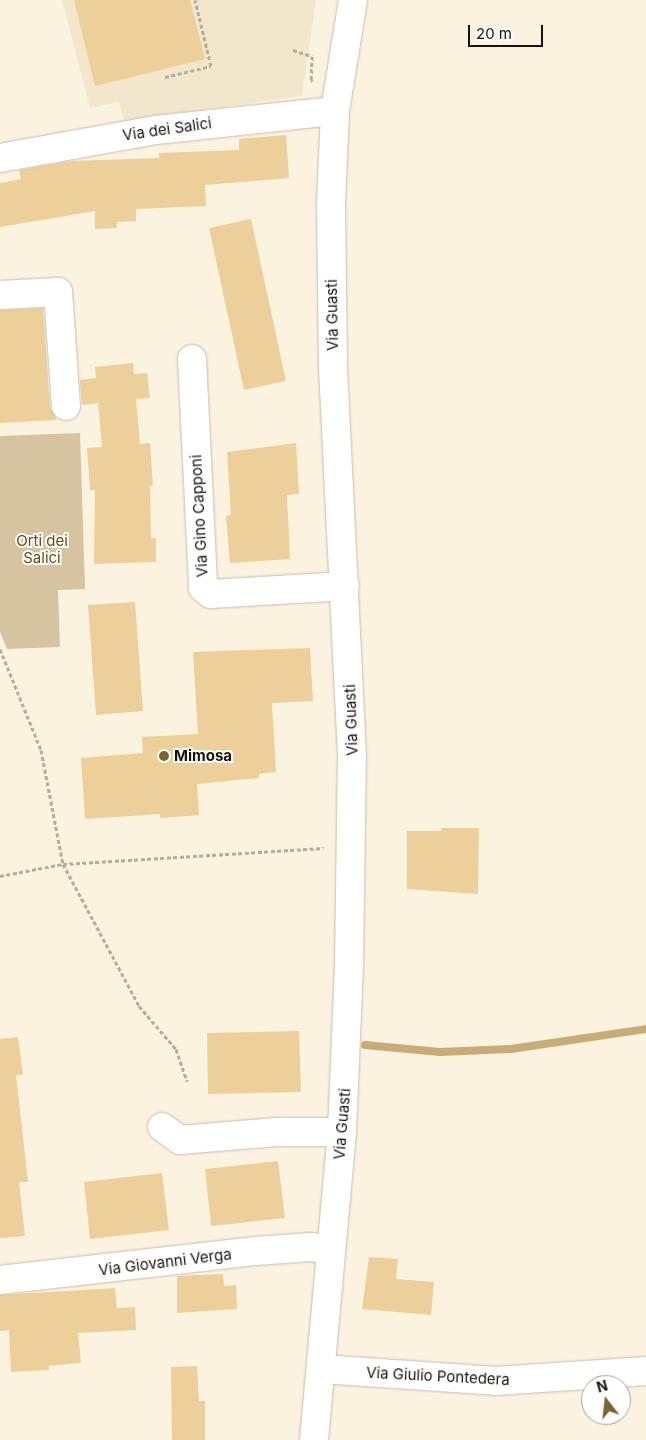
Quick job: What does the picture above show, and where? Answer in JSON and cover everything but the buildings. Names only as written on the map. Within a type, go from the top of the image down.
[{"type":"street","name":"Via Guasti","points":[[314,1440],[342,1132],[352,847],[352,756],[346,586],[333,367],[331,204],[335,110],[353,0]]},
{"type":"street","name":"Via dei Salici","points":[[0,158],[156,130],[335,110]]},
{"type":"street","points":[[0,295],[58,292],[66,406]]},
{"type":"street","name":"Via Gino Capponi","points":[[192,359],[203,588],[210,594],[346,586]]},
{"type":"street","points":[[162,1127],[180,1140],[277,1132],[342,1132]]},
{"type":"street","name":"Via Giovanni Verga","points":[[0,1280],[256,1251],[311,1247],[330,1250]]},
{"type":"street","name":"Via Giulio Pontedera","points":[[321,1369],[496,1381],[646,1371]]},
{"type":"path","points":[[165,77],[211,66],[195,0]]},
{"type":"path","points":[[293,50],[312,56]]},
{"type":"path","points":[[0,649],[41,750],[63,864],[139,1006],[176,1049],[187,1081]]},
{"type":"path","points":[[0,876],[63,864],[352,847]]},
{"type":"shaded area","points":[[62,0],[316,0],[302,96],[124,120],[119,102],[90,108]]},
{"type":"green space","name":"Orti dei Salici","points":[[80,433],[85,589],[58,590],[60,647],[7,649],[0,632],[0,436]]},
{"type":"waterway","points":[[365,1045],[440,1052],[511,1049],[646,1029]]},
{"type":"place","name":"Mimosa","points":[[164,756]]}]
